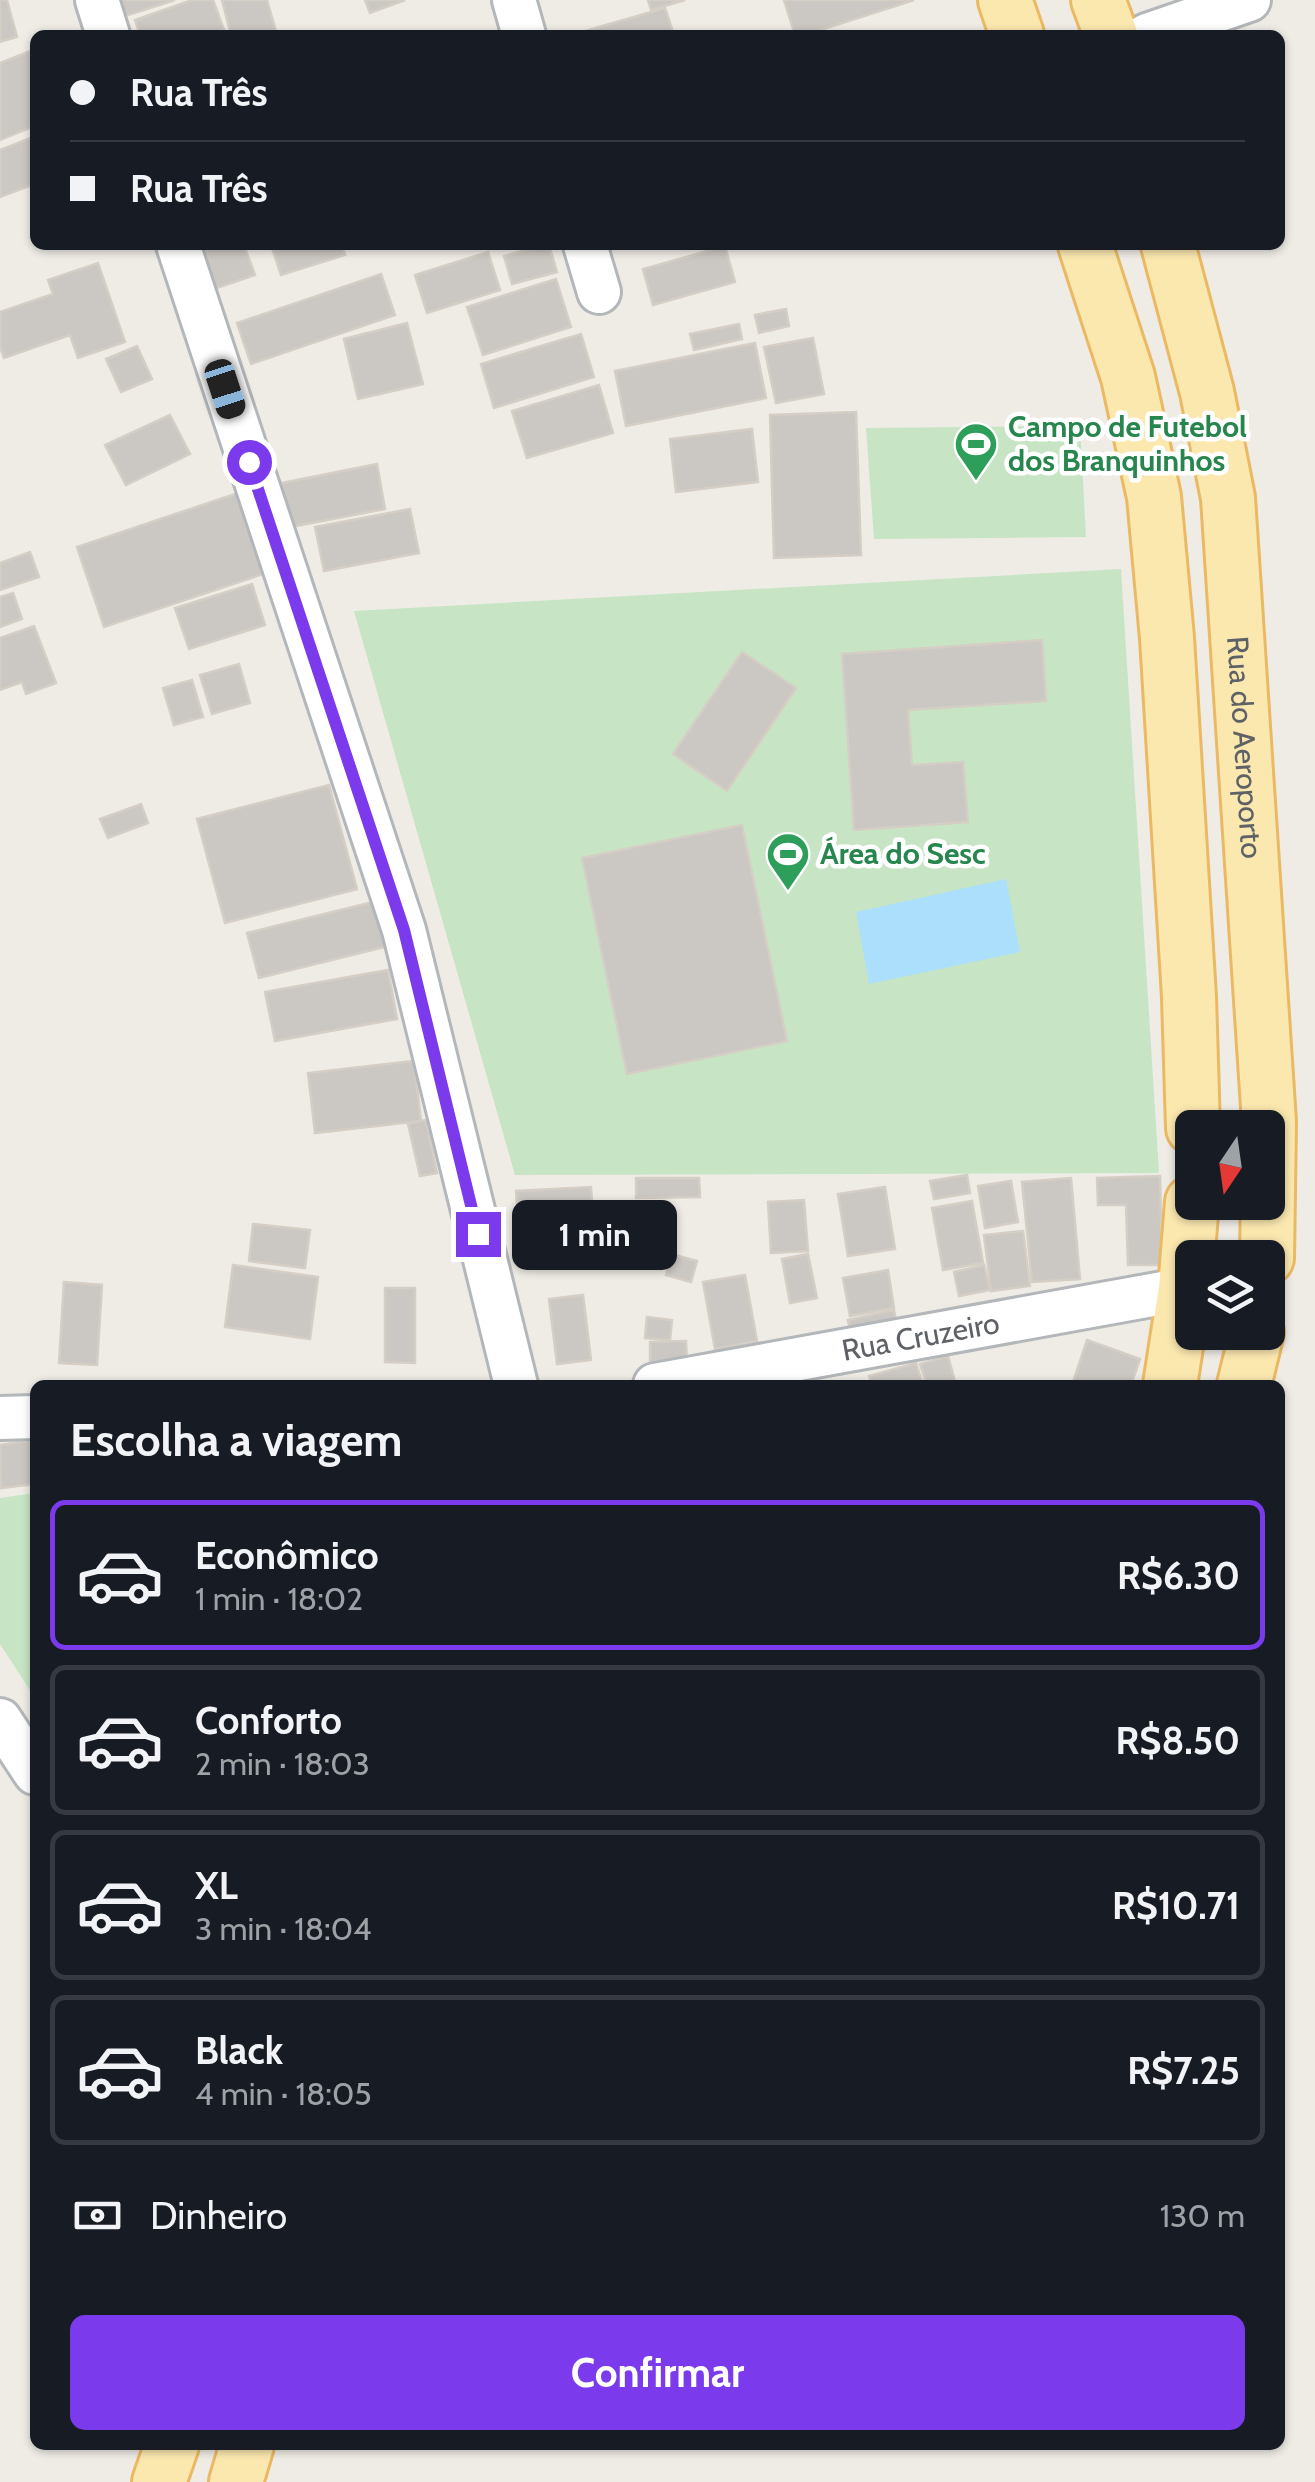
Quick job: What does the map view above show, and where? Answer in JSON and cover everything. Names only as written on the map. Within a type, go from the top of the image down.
[{"type":"main road","points":[[1005,0],[1015,30]]},
{"type":"main road","points":[[1098,0],[1108,30]]},
{"type":"main road","points":[[1087,250],[1128,377],[1154,497],[1167,638],[1192,1110]]},
{"type":"main road","name":"Rua do Aeroporto","points":[[1169,250],[1207,392],[1228,498],[1269,1122],[1267,1240]]},
{"type":"main road","points":[[1171,1380],[1175,1350]]},
{"type":"main road","points":[[1245,1380],[1253,1350]]},
{"type":"main road","points":[[159,2482],[170,2450]]},
{"type":"main road","points":[[236,2482],[246,2450]]},
{"type":"street","points":[[97,0],[106,30]]},
{"type":"street","points":[[514,0],[523,30]]},
{"type":"street","points":[[1162,30],[1249,0]]},
{"type":"street","points":[[180,250],[404,930],[515,1380]]},
{"type":"street","points":[[586,250],[598,292]]},
{"type":"street","name":"Rua Cruzeiro","points":[[684,1380],[1175,1291]]},
{"type":"street","points":[[0,1418],[30,1417]]},
{"type":"street","points":[[0,1720],[30,1765]]},
{"type":"green space","name":"Campo de Futebol dos Branquinhos","points":[[1080,426],[1086,537],[874,539],[866,428]]},
{"type":"green space","name":"Área do Sesc","points":[[1121,569],[1159,1173],[515,1175],[354,611]]},
{"type":"green space","points":[[30,1494],[30,1690],[0,1644],[0,1498]]},
{"type":"water","points":[[1006,879],[1020,952],[869,984],[856,912]]},
{"type":"building","points":[[0,0],[7,0],[17,37],[0,42]]},
{"type":"building","points":[[120,0],[175,0],[125,16]]},
{"type":"building","points":[[192,0],[213,0],[224,30],[138,30],[135,20]]},
{"type":"building","points":[[222,0],[267,0],[276,30],[230,30]]},
{"type":"building","points":[[365,0],[405,0],[370,13]]},
{"type":"building","points":[[648,0],[685,0],[651,10]]},
{"type":"building","points":[[784,0],[914,0],[821,30],[793,30]]},
{"type":"building","points":[[665,8],[672,30],[589,30]]},
{"type":"building","points":[[30,51],[30,128],[0,140],[0,63]]},
{"type":"building","points":[[30,138],[30,186],[0,197],[0,150]]},
{"type":"building","points":[[197,250],[246,250],[255,275],[211,290]]},
{"type":"building","points":[[273,250],[344,250],[345,255],[281,275]]},
{"type":"building","points":[[526,250],[550,250],[557,272],[512,284],[504,256]]},
{"type":"building","points":[[711,250],[726,250],[735,282],[653,305],[643,269]]},
{"type":"building","points":[[488,252],[500,290],[427,313],[415,275]]},
{"type":"building","points":[[98,263],[125,342],[78,358],[70,335],[4,358],[0,347],[0,312],[53,294],[48,280]]},
{"type":"building","points":[[381,274],[395,315],[251,364],[237,323]]},
{"type":"building","points":[[556,279],[571,327],[483,355],[467,307]]},
{"type":"building","points":[[786,309],[789,326],[759,333],[755,315]]},
{"type":"building","points":[[407,323],[423,384],[358,399],[344,339]]},
{"type":"building","points":[[739,324],[742,339],[694,350],[690,334]]},
{"type":"building","points":[[581,334],[594,377],[494,408],[481,364]]},
{"type":"building","points":[[813,338],[824,394],[776,403],[764,347]]},
{"type":"building","points":[[755,343],[766,398],[626,426],[615,371]]},
{"type":"building","points":[[137,346],[152,379],[121,392],[106,359]]},
{"type":"building","points":[[599,385],[613,433],[527,458],[512,411]]},
{"type":"building","points":[[856,412],[861,555],[774,558],[770,415]]},
{"type":"building","points":[[170,415],[190,454],[126,485],[105,445]]},
{"type":"building","points":[[752,429],[758,482],[676,492],[670,439]]},
{"type":"building","points":[[377,464],[385,509],[291,527],[282,483]]},
{"type":"building","points":[[244,491],[272,571],[104,627],[77,547]]},
{"type":"building","points":[[410,509],[419,553],[324,571],[315,527]]},
{"type":"building","points":[[30,552],[39,577],[0,590],[0,563]]},
{"type":"building","points":[[252,584],[265,625],[189,649],[175,608]]},
{"type":"building","points":[[13,593],[22,619],[0,627],[0,597]]},
{"type":"building","points":[[34,626],[56,683],[26,694],[22,682],[0,690],[0,638]]},
{"type":"building","points":[[1042,640],[1046,701],[908,710],[912,765],[963,762],[968,822],[854,830],[842,654]]},
{"type":"building","points":[[742,652],[796,688],[727,791],[673,754]]},
{"type":"building","points":[[239,664],[250,703],[212,714],[200,675]]},
{"type":"building","points":[[192,680],[203,717],[174,725],[163,688]]},
{"type":"building","points":[[329,785],[357,889],[225,923],[197,819]]},
{"type":"building","points":[[141,804],[148,823],[108,838],[100,819]]},
{"type":"building","points":[[742,825],[787,1041],[627,1074],[582,858]]},
{"type":"building","points":[[377,901],[388,946],[259,978],[247,933]]},
{"type":"building","points":[[388,970],[397,1019],[275,1041],[265,992]]},
{"type":"building","points":[[414,1061],[421,1121],[315,1133],[308,1073]]},
{"type":"building","points":[[426,1120],[437,1173],[420,1176],[408,1124]]},
{"type":"building","points":[[967,1175],[970,1193],[934,1199],[930,1181]]},
{"type":"building","points":[[1160,1176],[1162,1265],[1128,1265],[1126,1205],[1098,1205],[1097,1178]]},
{"type":"building","points":[[636,1178],[699,1178],[700,1197],[636,1198]]},
{"type":"building","points":[[1071,1178],[1080,1279],[1032,1282],[1022,1182]]},
{"type":"building","points":[[1011,1181],[1018,1222],[985,1228],[978,1186]]},
{"type":"building","points":[[591,1187],[594,1230],[519,1234],[516,1191]]},
{"type":"building","points":[[885,1187],[895,1249],[848,1256],[838,1194]]},
{"type":"building","points":[[804,1200],[808,1251],[771,1253],[768,1202]]},
{"type":"building","points":[[972,1201],[983,1263],[943,1270],[932,1208]]},
{"type":"building","points":[[253,1224],[310,1230],[305,1268],[249,1261]]},
{"type":"building","points":[[1023,1231],[1030,1286],[991,1291],[984,1235]]},
{"type":"building","points":[[671,1254],[697,1261],[691,1282],[666,1275]]},
{"type":"building","points":[[808,1254],[817,1298],[790,1303],[782,1259]]},
{"type":"building","points":[[233,1265],[318,1277],[310,1339],[225,1327]]},
{"type":"building","points":[[984,1265],[990,1290],[959,1296],[954,1272]]},
{"type":"building","points":[[888,1270],[894,1308],[850,1316],[843,1278]]},
{"type":"building","points":[[745,1275],[757,1341],[715,1349],[703,1282]]},
{"type":"building","points":[[64,1282],[102,1285],[97,1365],[59,1363]]},
{"type":"building","points":[[385,1288],[415,1288],[415,1363],[385,1362]]},
{"type":"building","points":[[583,1295],[591,1360],[557,1364],[549,1299]]},
{"type":"building","points":[[894,1310],[897,1326],[851,1336],[848,1320]]},
{"type":"building","points":[[647,1317],[672,1320],[670,1340],[645,1338]]},
{"type":"building","points":[[1087,1340],[1140,1359],[1133,1380],[1074,1380]]},
{"type":"building","points":[[686,1341],[687,1363],[650,1364],[650,1342]]},
{"type":"building","points":[[948,1356],[955,1380],[925,1380],[920,1364]]},
{"type":"building","points":[[916,1363],[921,1380],[870,1380],[869,1376]]},
{"type":"building","points":[[30,1440],[30,1485],[1,1488],[0,1445]]},
{"type":"place","name":"Campo de Futebol dos Branquinhos","points":[[976,482]]},
{"type":"place","name":"Área do Sesc","points":[[788,892]]},
{"type":"route","points":[[249,462],[404,930],[478,1234]]}]
